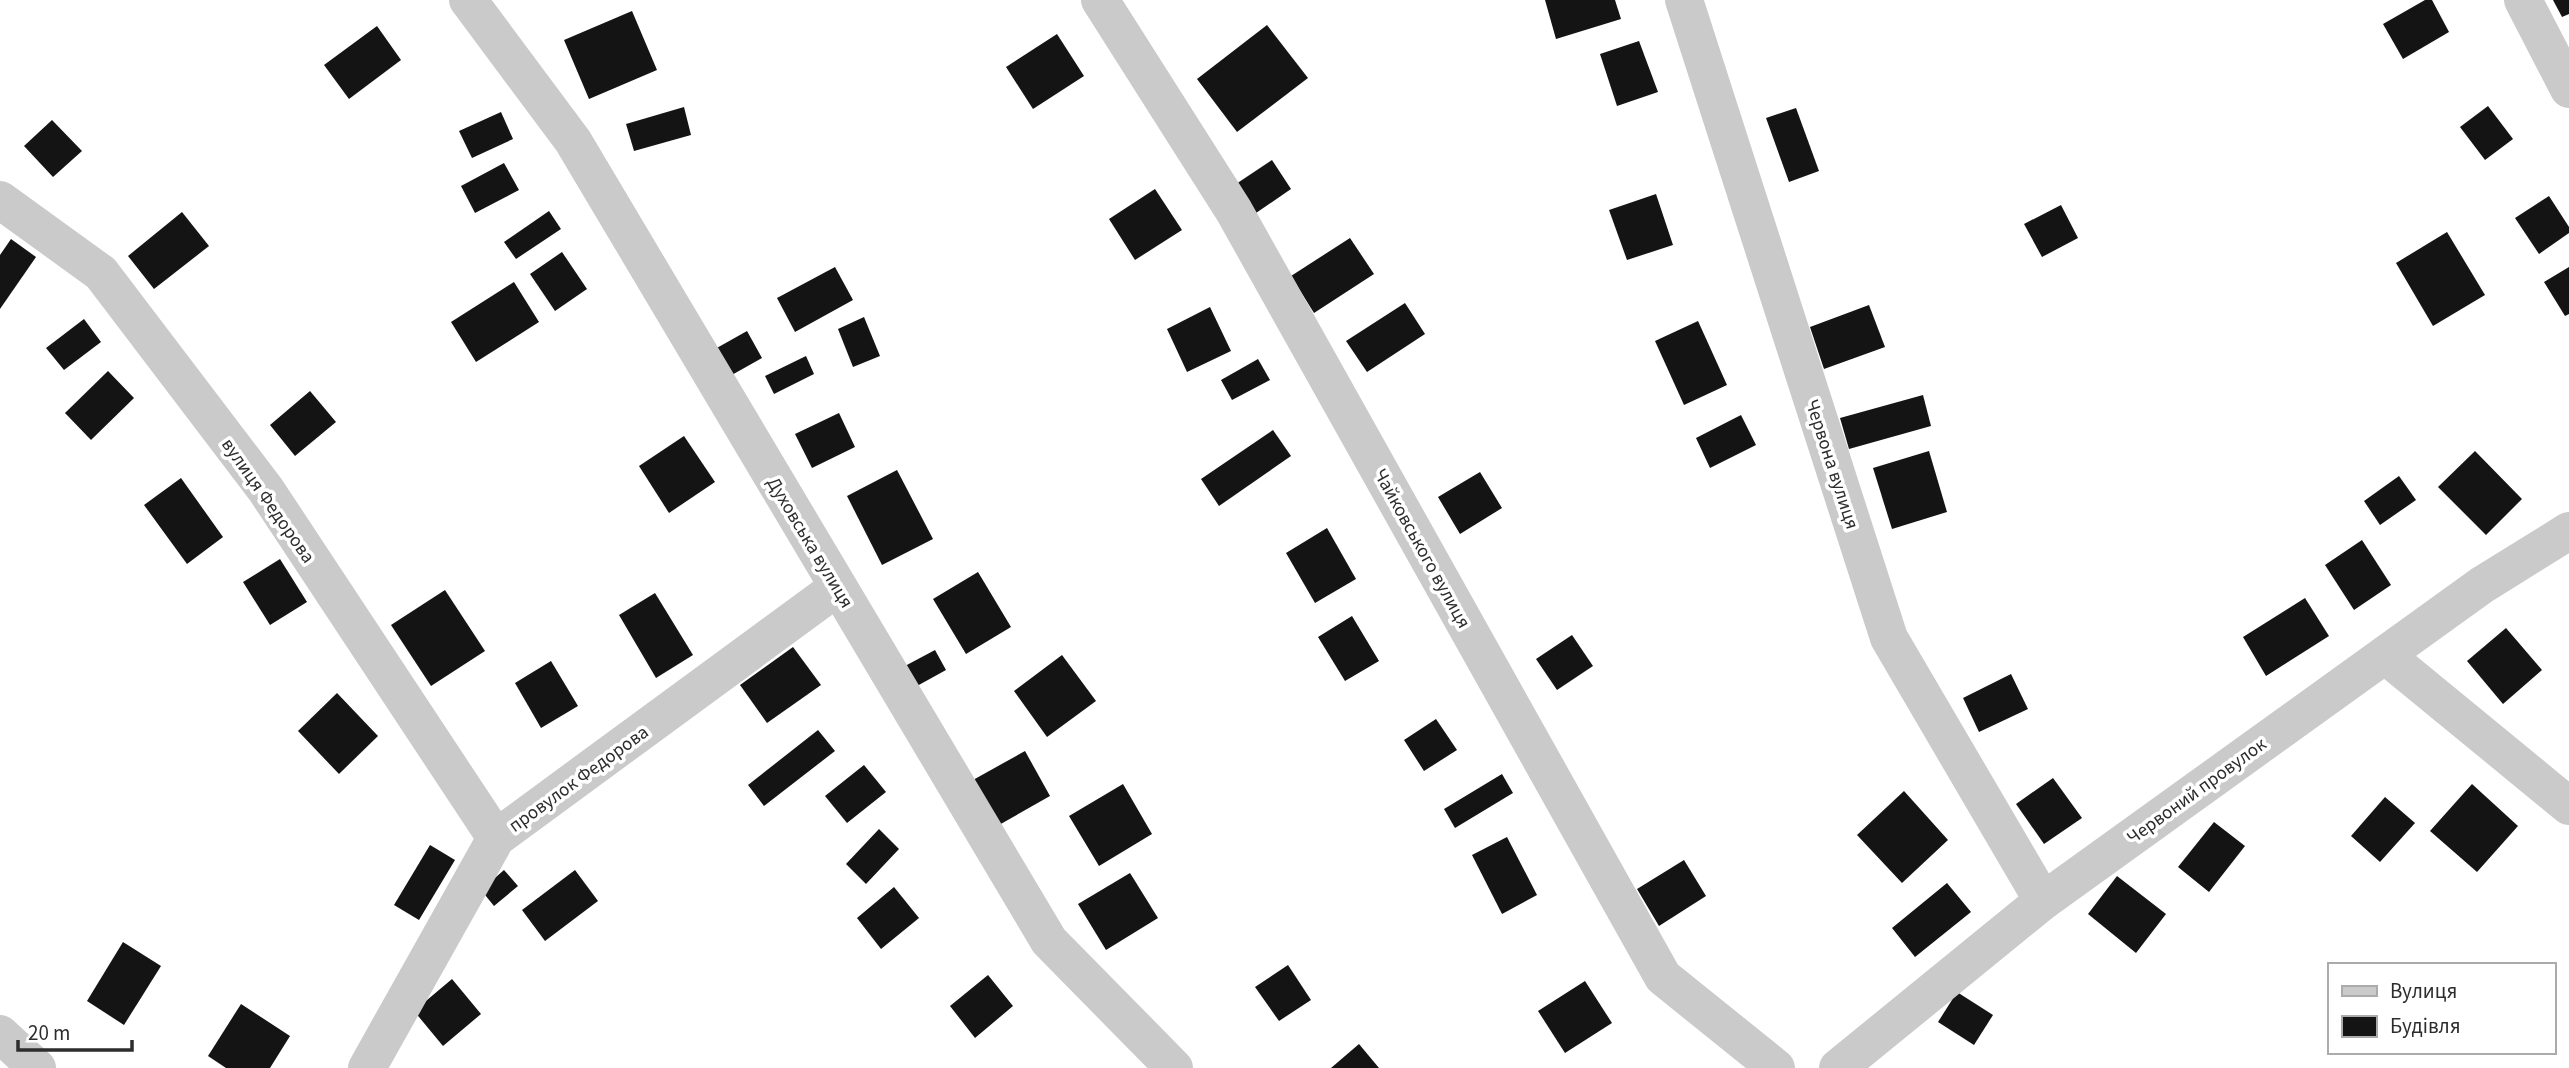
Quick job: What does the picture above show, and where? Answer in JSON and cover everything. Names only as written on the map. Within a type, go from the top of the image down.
[{"type":"street","name":"Духовська вулиця","points":[[468,0],[573,141],[1049,941],[1174,1068]]},
{"type":"street","name":"Чайковського вулиця","points":[[1100,0],[1234,211],[1662,977],[1776,1068]]},
{"type":"street","name":"Червона вулиця","points":[[1684,0],[1889,638],[2043,901]]},
{"type":"street","points":[[2523,0],[2569,89]]},
{"type":"street","name":"вулиця Федорова","points":[[0,200],[101,273],[266,490],[496,838]]},
{"type":"street","name":"Червоний провулок","points":[[1838,1068],[2043,901],[2482,585],[2569,531]]},
{"type":"street","name":"провулок Федорова","points":[[368,1068],[496,838],[838,587]]},
{"type":"street","points":[[2385,655],[2569,806]]},
{"type":"street","points":[[0,1034],[37,1068]]},
{"type":"building","points":[[1545,0],[1615,0],[1621,19],[1556,39]]},
{"type":"building","points":[[2425,0],[2432,0],[2449,32],[2403,59],[2383,24]]},
{"type":"building","points":[[2553,0],[2569,0],[2569,14],[2562,17]]},
{"type":"building","points":[[632,11],[657,70],[589,99],[564,40]]},
{"type":"building","points":[[1267,25],[1308,78],[1237,132],[1197,79]]},
{"type":"building","points":[[377,26],[401,60],[349,99],[324,65]]},
{"type":"building","points":[[1057,34],[1084,76],[1033,109],[1006,67]]},
{"type":"building","points":[[1639,41],[1658,92],[1617,106],[1600,54]]},
{"type":"building","points":[[2488,106],[2513,139],[2485,160],[2460,127]]},
{"type":"building","points":[[684,107],[691,135],[634,151],[626,124]]},
{"type":"building","points":[[1796,108],[1819,171],[1789,182],[1766,118]]},
{"type":"building","points":[[501,112],[513,139],[472,158],[459,131]]},
{"type":"building","points":[[52,120],[82,151],[53,177],[24,146]]},
{"type":"building","points":[[1272,160],[1291,189],[1256,213],[1236,184]]},
{"type":"building","points":[[504,163],[519,190],[475,213],[461,186]]},
{"type":"building","points":[[1155,189],[1182,230],[1135,260],[1109,219]]},
{"type":"building","points":[[1656,194],[1673,245],[1627,260],[1609,210]]},
{"type":"building","points":[[2549,196],[2569,227],[2569,233],[2539,254],[2515,218]]},
{"type":"building","points":[[2061,205],[2078,238],[2042,257],[2024,224]]},
{"type":"building","points":[[549,211],[561,229],[516,259],[504,242]]},
{"type":"building","points":[[182,212],[209,246],[154,289],[128,256]]},
{"type":"building","points":[[2447,232],[2485,295],[2433,326],[2396,263]]},
{"type":"building","points":[[1350,238],[1374,274],[1314,313],[1291,276]]},
{"type":"building","points":[[11,239],[36,257],[0,309],[0,255]]},
{"type":"building","points":[[562,252],[587,289],[555,311],[530,274]]},
{"type":"building","points":[[835,267],[853,300],[795,332],[777,298]]},
{"type":"building","points":[[2569,267],[2569,314],[2565,316],[2544,282]]},
{"type":"building","points":[[514,282],[539,322],[476,362],[451,322]]},
{"type":"building","points":[[1405,303],[1425,334],[1367,372],[1346,341]]},
{"type":"building","points":[[1869,305],[1885,347],[1824,369],[1810,327]]},
{"type":"building","points":[[1210,307],[1231,351],[1187,372],[1167,329]]},
{"type":"building","points":[[864,317],[880,356],[853,367],[838,329]]},
{"type":"building","points":[[84,319],[101,342],[64,370],[46,348]]},
{"type":"building","points":[[1698,321],[1727,385],[1684,405],[1655,341]]},
{"type":"building","points":[[747,331],[762,358],[730,376],[715,349]]},
{"type":"building","points":[[806,356],[814,374],[774,394],[765,376]]},
{"type":"building","points":[[1258,359],[1270,380],[1232,400],[1221,380]]},
{"type":"building","points":[[108,371],[134,398],[91,440],[65,413]]},
{"type":"building","points":[[310,391],[336,422],[295,456],[270,425]]},
{"type":"building","points":[[1923,395],[1931,426],[1849,449],[1840,418]]},
{"type":"building","points":[[839,413],[855,447],[812,468],[795,434]]},
{"type":"building","points":[[1741,415],[1756,445],[1710,468],[1696,438]]},
{"type":"building","points":[[1273,430],[1291,456],[1219,506],[1201,479]]},
{"type":"building","points":[[684,436],[715,482],[669,513],[639,466]]},
{"type":"building","points":[[1929,451],[1947,512],[1892,529],[1873,468]]},
{"type":"building","points":[[2475,451],[2522,499],[2486,535],[2438,487]]},
{"type":"building","points":[[897,470],[933,539],[882,565],[847,496]]},
{"type":"building","points":[[1480,472],[1502,508],[1460,534],[1438,497]]},
{"type":"building","points":[[2399,476],[2416,500],[2380,525],[2364,501]]},
{"type":"building","points":[[181,478],[223,537],[187,564],[144,505]]},
{"type":"building","points":[[1327,528],[1356,579],[1315,603],[1286,553]]},
{"type":"building","points":[[2362,540],[2391,585],[2354,610],[2325,565]]},
{"type":"building","points":[[280,559],[307,602],[270,625],[243,582]]},
{"type":"building","points":[[978,572],[1011,627],[966,654],[933,599]]},
{"type":"building","points":[[445,590],[485,651],[431,686],[391,625]]},
{"type":"building","points":[[655,593],[693,655],[656,678],[619,615]]},
{"type":"building","points":[[2305,598],[2329,636],[2266,676],[2243,637]]},
{"type":"building","points":[[1352,616],[1379,661],[1345,681],[1318,637]]},
{"type":"building","points":[[2506,628],[2542,670],[2503,704],[2467,661]]},
{"type":"building","points":[[1572,635],[1593,666],[1557,690],[1536,659]]},
{"type":"building","points":[[793,647],[821,685],[767,723],[740,685]]},
{"type":"building","points":[[935,650],[946,670],[917,686],[905,666]]},
{"type":"building","points":[[1062,655],[1096,701],[1047,737],[1014,691]]},
{"type":"building","points":[[551,661],[578,706],[541,728],[515,683]]},
{"type":"building","points":[[2011,674],[2028,709],[1979,732],[1963,698]]},
{"type":"building","points":[[337,693],[378,736],[339,774],[298,731]]},
{"type":"building","points":[[1436,719],[1457,750],[1424,771],[1404,740]]},
{"type":"building","points":[[818,730],[835,751],[764,806],[748,785]]},
{"type":"building","points":[[1025,751],[1050,796],[999,825],[973,780]]},
{"type":"building","points":[[864,765],[886,792],[847,823],[825,796]]},
{"type":"building","points":[[1502,774],[1513,793],[1455,828],[1444,809]]},
{"type":"building","points":[[2053,778],[2082,818],[2044,844],[2016,804]]},
{"type":"building","points":[[1123,784],[1152,834],[1099,866],[1069,816]]},
{"type":"building","points":[[2472,784],[2518,826],[2477,872],[2430,831]]},
{"type":"building","points":[[1904,791],[1948,840],[1902,883],[1857,835]]},
{"type":"building","points":[[2385,797],[2415,823],[2380,862],[2351,836]]},
{"type":"building","points":[[2214,822],[2245,846],[2209,892],[2178,867]]},
{"type":"building","points":[[879,829],[899,849],[866,884],[846,864]]},
{"type":"building","points":[[1507,837],[1537,895],[1502,914],[1472,855]]},
{"type":"building","points":[[430,845],[455,860],[419,920],[394,905]]},
{"type":"building","points":[[1684,860],[1706,896],[1659,926],[1637,889]]},
{"type":"building","points":[[504,870],[518,886],[494,906],[481,890]]},
{"type":"building","points":[[575,870],[598,901],[545,941],[522,910]]},
{"type":"building","points":[[1130,873],[1158,918],[1106,950],[1078,904]]},
{"type":"building","points":[[2117,876],[2166,914],[2136,953],[2088,914]]},
{"type":"building","points":[[1947,883],[1971,912],[1915,957],[1892,928]]},
{"type":"building","points":[[894,887],[919,918],[881,949],[857,918]]},
{"type":"building","points":[[123,942],[161,966],[124,1025],[87,1001]]},
{"type":"building","points":[[1288,965],[1311,1000],[1279,1021],[1255,987]]},
{"type":"building","points":[[988,975],[1013,1006],[975,1038],[950,1006]]},
{"type":"building","points":[[452,979],[481,1014],[443,1046],[414,1011]]},
{"type":"building","points":[[1585,981],[1612,1023],[1565,1053],[1538,1011]]},
{"type":"building","points":[[1957,992],[1993,1015],[1974,1045],[1938,1022]]},
{"type":"building","points":[[241,1004],[290,1036],[270,1068],[226,1068],[208,1056]]},
{"type":"building","points":[[1359,1044],[1379,1068],[1331,1068]]}]
